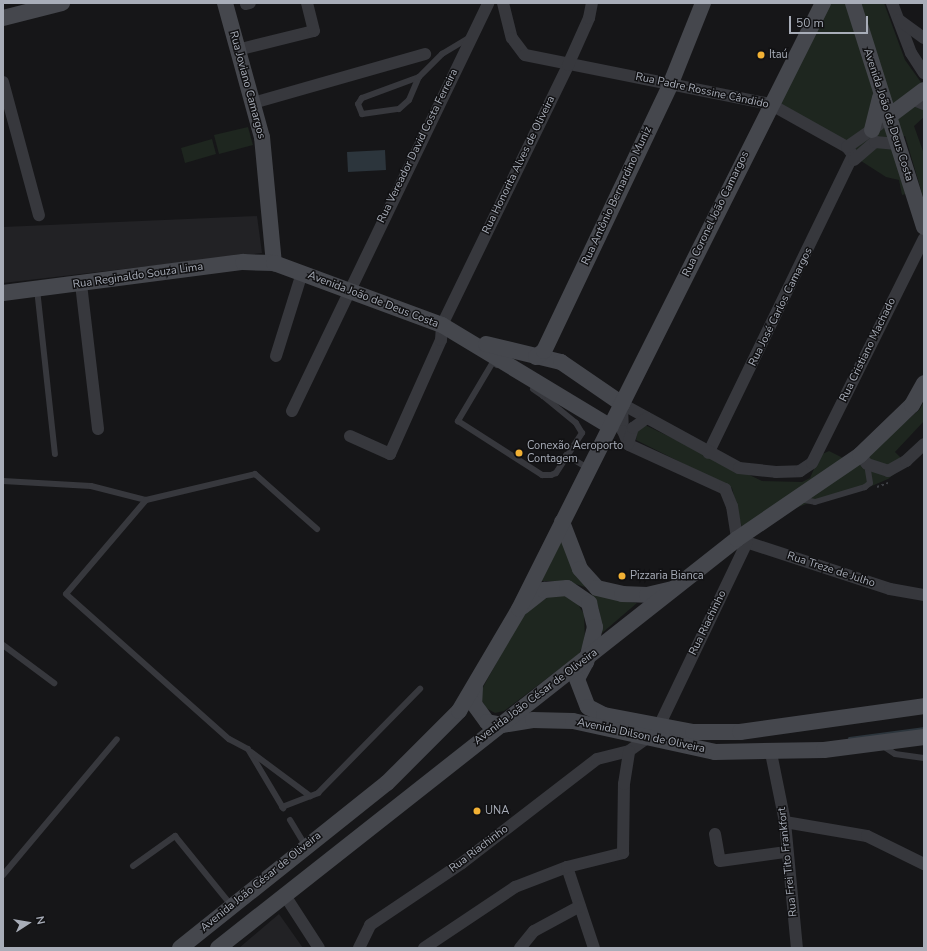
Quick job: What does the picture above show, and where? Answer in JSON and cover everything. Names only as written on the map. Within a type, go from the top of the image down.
[{"type":"main road","points":[[3,18],[30,7],[62,3]]},
{"type":"main road","name":"Rua Joviano Camargos","points":[[225,3],[262,137],[274,263]]},
{"type":"main road","name":"Rua Antônio Bernardino Muniz","points":[[536,357],[544,351],[671,83],[703,3]]},
{"type":"main road","name":"Rua Coronel João Camargos","points":[[611,427],[770,104],[823,3]]},
{"type":"main road","name":"Avenida João de Deus Costa","points":[[853,3],[880,96],[924,227]]},
{"type":"main road","points":[[872,130],[880,96]]},
{"type":"main road","points":[[888,117],[921,98]]},
{"type":"main road","name":"Rua Reginaldo Souza Lima","points":[[3,293],[243,262],[274,263]]},
{"type":"main road","name":"Avenida João de Deus Costa","points":[[274,263],[348,289],[442,325],[471,340],[548,392],[611,427]]},
{"type":"main road","name":"Avenida João de Deus Costa","points":[[471,340],[561,362],[622,404]]},
{"type":"main road","points":[[536,357],[548,392]]},
{"type":"main road","points":[[548,392],[548,369],[561,362]]},
{"type":"main road","points":[[863,460],[912,405],[924,383]]},
{"type":"main road","name":"Avenida João César de Oliveira","points":[[180,948],[421,751],[459,711],[475,687],[519,609],[611,427]]},
{"type":"main road","name":"Avenida João César de Oliveira","points":[[218,948],[284,894],[587,658],[742,541],[796,498],[863,460]]},
{"type":"main road","points":[[562,522],[580,570],[597,588],[622,594],[647,595],[678,588]]},
{"type":"main road","name":"Avenida Dilson de Oliveira","points":[[519,609],[544,590],[567,588],[579,594],[589,602],[595,627],[587,658],[577,679],[588,707],[604,715],[693,732],[740,732],[924,706]]},
{"type":"main road","points":[[475,687],[474,704],[477,713],[487,722],[502,725]]},
{"type":"main road","name":"Avenida Dilson de Oliveira","points":[[502,725],[533,720],[573,721],[715,752],[771,753],[880,744],[924,737]]},
{"type":"street","points":[[237,50],[314,31],[307,3]]},
{"type":"street","name":"Rua Vereador David Costa Ferreira","points":[[292,411],[348,289],[488,3]]},
{"type":"street","name":"Rua Padre Rossine Cândido","points":[[503,3],[512,38],[525,55],[568,65],[671,83],[770,104],[847,147]]},
{"type":"street","name":"Rua Honorita Alves de Oliveira","points":[[350,436],[390,454],[441,340],[442,325],[590,18],[592,3]]},
{"type":"street","points":[[892,3],[911,53],[924,73]]},
{"type":"street","points":[[898,18],[924,38]]},
{"type":"street","points":[[253,103],[424,54]]},
{"type":"street","points":[[3,82],[39,215]]},
{"type":"street","points":[[854,160],[847,147],[888,117]]},
{"type":"street","name":"Rua José Carlos Camargos","points":[[708,453],[854,160],[875,142],[897,144]]},
{"type":"street","name":"Rua Cristiano Machado","points":[[812,463],[924,238]]},
{"type":"street","points":[[276,356],[302,273]]},
{"type":"street","points":[[81,284],[98,429]]},
{"type":"street","points":[[622,404],[623,431],[628,444],[725,488],[742,541]]},
{"type":"street","name":"Avenida João de Deus Costa","points":[[622,404],[708,453],[739,468],[776,472],[800,470],[812,463]]},
{"type":"street","points":[[628,444],[633,428],[647,418]]},
{"type":"street","points":[[863,460],[888,471],[906,461],[924,444]]},
{"type":"street","name":"Rua Treze de Julho","points":[[742,541],[890,589],[924,596]]},
{"type":"street","name":"Rua Riachinho","points":[[659,726],[742,541]]},
{"type":"street","name":"Rua Riachinho","points":[[348,948],[360,943],[370,925],[462,863],[597,759],[630,751],[647,738]]},
{"type":"street","points":[[424,948],[515,887],[567,867],[623,853],[624,784],[630,751]]},
{"type":"street","name":"Rua Frei Tito Frankfort","points":[[771,753],[785,822],[786,852],[797,948]]},
{"type":"street","points":[[785,822],[867,836],[924,864]]},
{"type":"street","points":[[715,834],[720,861],[786,852]]},
{"type":"street","points":[[567,867],[594,948]]},
{"type":"street","points":[[284,894],[319,948]]},
{"type":"street","points":[[520,948],[534,931],[580,906]]},
{"type":"lane","points":[[419,78],[362,98],[358,104],[362,114],[399,109],[409,100],[419,78],[442,54],[471,37]]},
{"type":"lane","points":[[37,289],[55,454]]},
{"type":"lane","points":[[493,362],[548,392],[581,428],[582,433],[566,455],[556,473],[542,475],[458,421],[493,362]]},
{"type":"lane","points":[[566,455],[590,468]]},
{"type":"lane","points":[[796,498],[815,502],[865,487],[870,484],[863,460]]},
{"type":"lane","points":[[3,481],[91,486],[146,500],[255,474],[318,529]]},
{"type":"lane","points":[[146,500],[66,594],[229,739],[248,749],[310,796]]},
{"type":"lane","points":[[3,645],[54,683]]},
{"type":"lane","points":[[248,749],[282,808],[318,793],[420,689]]},
{"type":"lane","points":[[3,875],[117,739]]},
{"type":"lane","points":[[880,744],[895,754],[924,758]]},
{"type":"lane","points":[[290,820],[306,846]]},
{"type":"lane","points":[[133,866],[175,836],[231,905]]},
{"type":"shaded area","points":[[826,3],[884,3],[905,60],[923,85],[924,117],[914,126],[924,154],[924,200],[905,136],[891,140],[910,193],[902,195],[899,180],[886,177],[777,107]]},
{"type":"shaded area","points":[[248,127],[253,145],[219,154],[214,135]]},
{"type":"shaded area","points":[[212,139],[216,154],[185,163],[181,148]]},
{"type":"shaded area","points":[[385,150],[386,170],[348,172],[347,152]]},
{"type":"shaded area","points":[[257,216],[262,253],[3,283],[3,227]]},
{"type":"shaded area","points":[[924,401],[924,421],[895,452],[907,464],[888,479],[858,492],[809,503],[742,528],[732,488],[636,440],[637,431],[643,424],[762,481],[802,482],[810,478],[820,455],[829,451],[857,465],[920,409]]},
{"type":"shaded area","points":[[560,539],[619,601],[637,603],[602,633],[599,609],[588,588],[566,581],[541,581]]},
{"type":"shaded area","points":[[565,595],[577,603],[584,614],[585,640],[579,654],[504,711],[495,713],[486,708],[482,701],[482,689],[524,613],[548,597]]},
{"type":"shaded area","points":[[279,914],[303,948],[239,948]]},
{"type":"waterway","points":[[849,738],[924,728]]},
{"type":"place","name":"Itaú","points":[[761,55]]},
{"type":"place","name":"Conexão Aeroporto Contagem","points":[[519,453]]},
{"type":"place","name":"Pizzaria Bianca","points":[[622,576]]},
{"type":"place","name":"UNA","points":[[477,811]]}]
